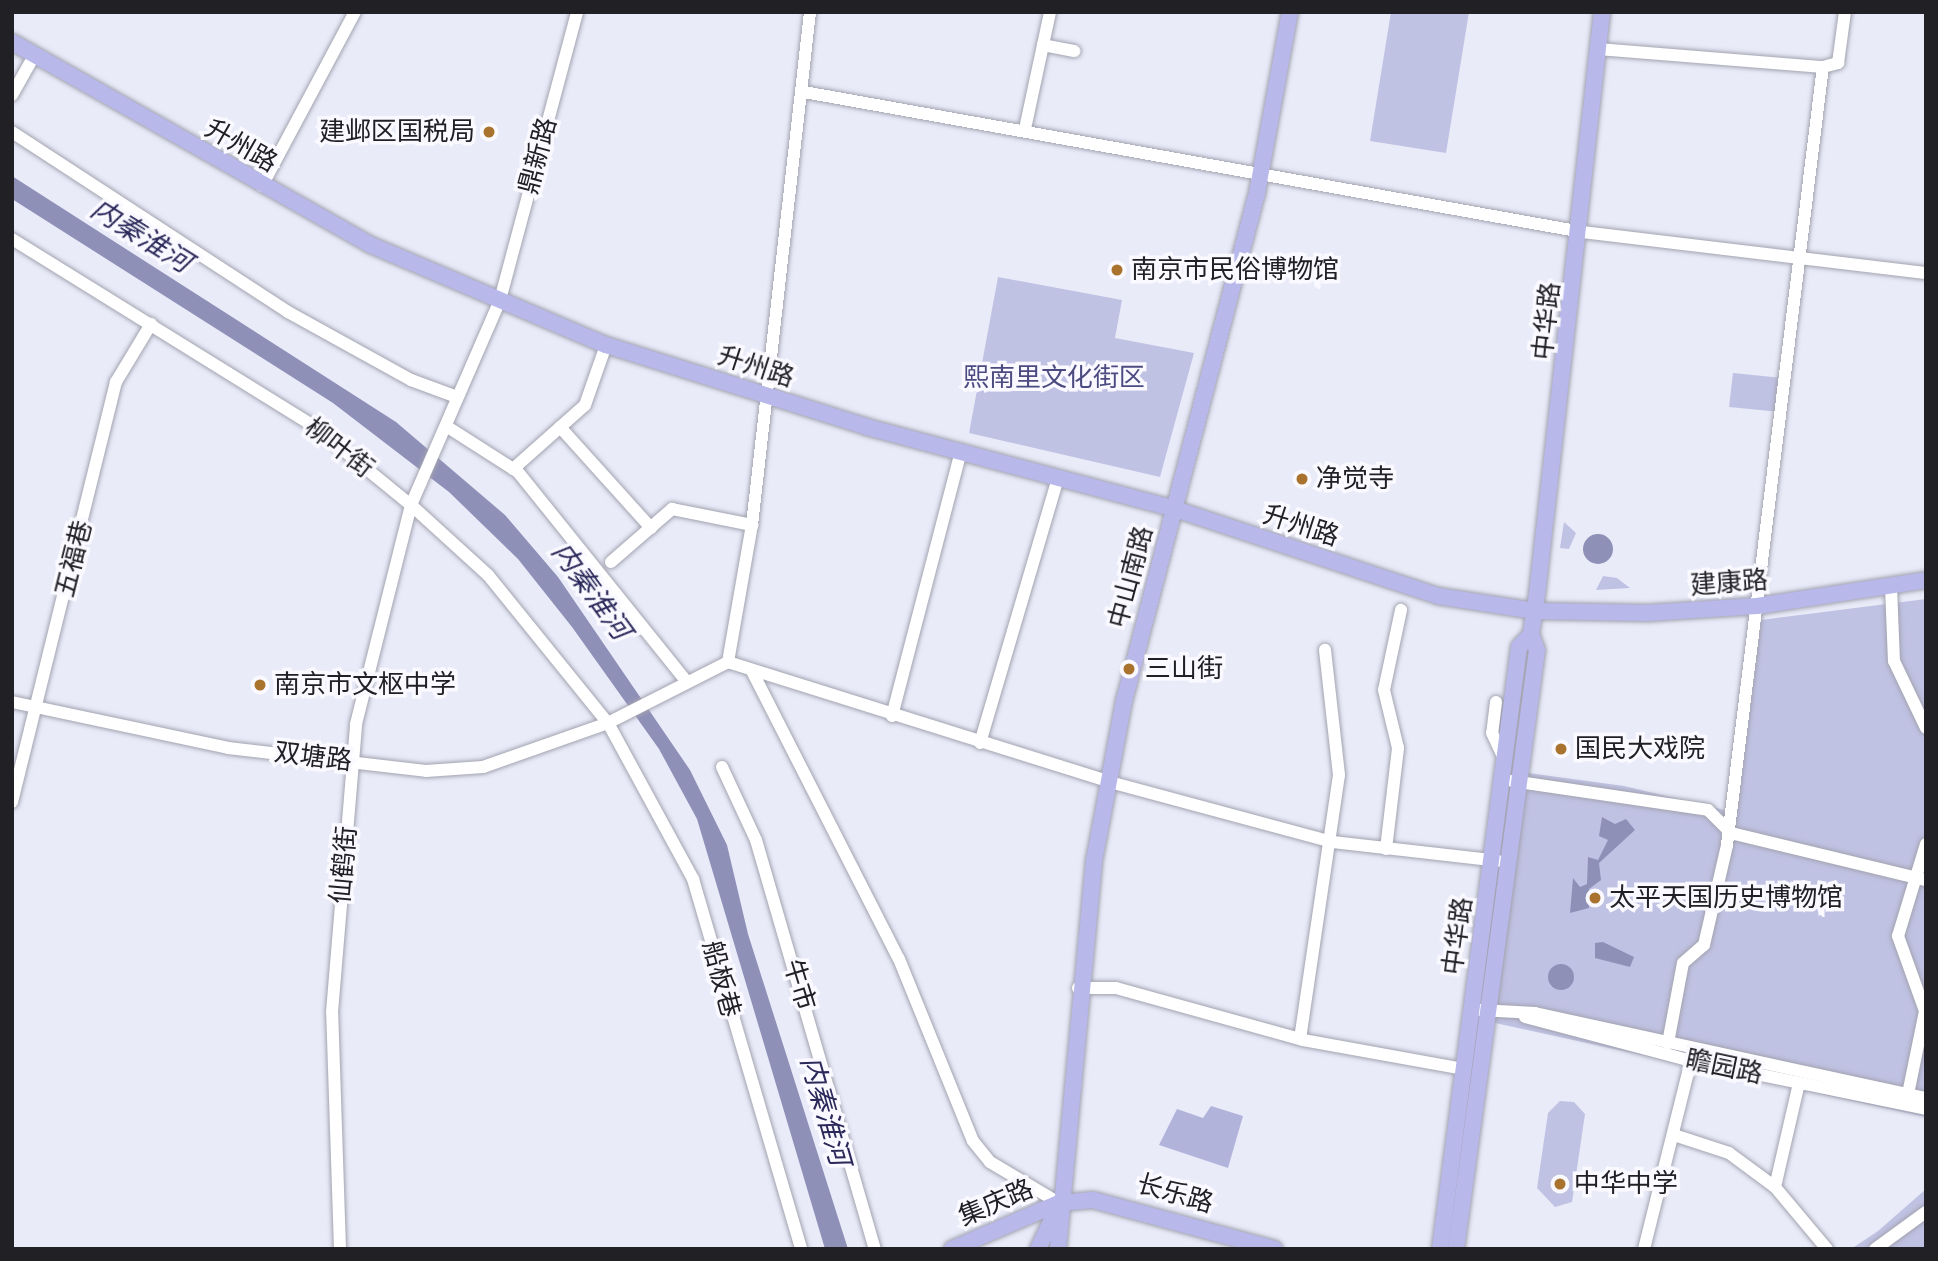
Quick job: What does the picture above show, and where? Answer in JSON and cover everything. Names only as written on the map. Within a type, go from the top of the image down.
[{"type":"main road","name":"中山南路","points":[[1058,1249],[1059,1203],[1077,988],[1110,782],[1175,509],[1261,173],[1290,12]]},
{"type":"main road","name":"中华路","points":[[1440,1249],[1472,1009],[1537,650],[1531,634],[1582,232],[1602,12]]},
{"type":"main road","name":"升州路","points":[[12,42],[262,186],[371,245],[606,345],[764,396],[1175,509],[1438,596],[1535,611]]},
{"type":"main road","name":"建康路","points":[[1535,611],[1757,606],[1926,580]]},
{"type":"main road","name":"中华路","points":[[1456,1249],[1500,861],[1504,761],[1519,647],[1531,634]]},
{"type":"main road","name":"长乐路","points":[[1059,1203],[1115,1202],[1254,1246],[1275,1249]]},
{"type":"main road","name":"中山南路","points":[[1038,1249],[1059,1203]]},
{"type":"main road","name":"集庆路","points":[[952,1249],[1059,1203]]},
{"type":"street","points":[[262,186],[355,12]]},
{"type":"street","name":"鼎新路","points":[[500,300],[577,12]]},
{"type":"street","points":[[728,662],[751,525],[764,396],[804,92],[810,12]]},
{"type":"street","points":[[1025,129],[1050,12]]},
{"type":"street","points":[[1598,49],[1823,67],[1838,63],[1845,12]]},
{"type":"street","points":[[1043,45],[1074,51]]},
{"type":"street","points":[[12,95],[34,57]]},
{"type":"street","points":[[1668,1043],[1683,963],[1697,957],[1713,918],[1728,830],[1802,260],[1823,67]]},
{"type":"street","points":[[804,92],[1025,129],[1582,232],[1926,273]]},
{"type":"street","points":[[12,132],[288,312],[411,380],[457,397]]},
{"type":"street","name":"柳叶街","points":[[12,239],[314,426],[411,505],[488,575],[609,723]]},
{"type":"street","points":[[500,300],[446,426],[513,469],[686,681],[728,662],[892,716],[1110,782],[1332,842],[1500,861]]},
{"type":"street","name":"五福巷","points":[[12,802],[38,709],[116,382],[151,324]]},
{"type":"street","points":[[513,469],[585,405],[606,345]]},
{"type":"street","name":"仙鹤街","points":[[340,1249],[332,1012],[356,724],[411,505],[446,426]]},
{"type":"street","points":[[560,427],[651,528]]},
{"type":"street","points":[[892,716],[961,452]]},
{"type":"street","points":[[980,743],[1058,478]]},
{"type":"street","points":[[611,562],[672,509],[751,525]]},
{"type":"street","points":[[1891,587],[1894,660],[1926,728]]},
{"type":"street","points":[[1386,849],[1398,748],[1384,690],[1401,610]]},
{"type":"street","points":[[1300,1039],[1332,842],[1339,775],[1325,650]]},
{"type":"street","points":[[752,670],[899,959],[973,1141],[990,1162],[1059,1203]]},
{"type":"street","name":"双塘路","points":[[12,702],[216,746],[426,771],[483,766],[609,723],[686,681]]},
{"type":"street","points":[[1496,702],[1492,733],[1504,761]]},
{"type":"street","name":"船板巷","points":[[609,723],[693,878],[801,1249]]},
{"type":"street","name":"牛市","points":[[722,767],[756,840],[875,1249]]},
{"type":"street","points":[[1502,779],[1708,810],[1728,830],[1923,878]]},
{"type":"street","points":[[1908,1094],[1924,1011],[1898,936],[1923,878],[1926,844]]},
{"type":"street","points":[[1077,988],[1116,988],[1300,1039],[1464,1069]]},
{"type":"street","name":"瞻园路","points":[[1472,1009],[1525,1017],[1800,1083],[1926,1110]]},
{"type":"street","name":"瞻园路","points":[[1525,1017],[1535,1013],[1668,1043],[1696,1057],[1926,1098]]},
{"type":"street","points":[[1644,1249],[1696,1057]]},
{"type":"street","points":[[1774,1187],[1800,1083]]},
{"type":"street","points":[[1674,1135],[1724,1150],[1774,1187],[1827,1249]]},
{"type":"street","points":[[1875,1249],[1926,1212]]},
{"type":"green space","points":[[1391,12],[1469,12],[1446,153],[1370,141]]},
{"type":"green space","name":"熙南里文化街区","points":[[998,277],[1122,300],[1115,338],[1194,353],[1160,477],[969,433]]},
{"type":"green space","points":[[1733,373],[1783,378],[1780,412],[1729,407]]},
{"type":"green space","points":[[1564,522],[1576,533],[1569,549],[1560,548]]},
{"type":"green space","points":[[1603,576],[1617,578],[1630,588],[1596,590]]},
{"type":"green space","points":[[1926,599],[1926,1117],[1495,1023],[1488,994],[1528,773],[1624,786],[1737,813],[1761,620]]},
{"type":"green space","points":[[1560,1101],[1574,1102],[1585,1114],[1572,1202],[1555,1207],[1537,1188],[1548,1113]]},
{"type":"green space","points":[[1926,1189],[1926,1249],[1851,1249],[1878,1231]]},
{"type":"shaded area","points":[[12,176],[396,422],[505,515],[558,577],[690,770],[727,845],[748,934],[848,1249],[825,1249],[697,819],[659,749],[572,627],[518,559],[449,492],[333,403],[12,199]]},
{"type":"shaded area","points":[[1598,534],[1609,538],[1613,549],[1609,560],[1598,564],[1587,560],[1583,549],[1587,538]]},
{"type":"shaded area","points":[[1602,817],[1615,824],[1626,819],[1635,830],[1599,863],[1601,880],[1589,889],[1589,908],[1570,913],[1573,878],[1580,887],[1587,884],[1588,857],[1598,860],[1608,840],[1599,836]]},
{"type":"shaded area","points":[[1603,942],[1634,957],[1630,967],[1595,958],[1595,943]]},
{"type":"shaded area","points":[[1561,964],[1570,968],[1574,977],[1570,986],[1561,990],[1552,986],[1548,977],[1552,968]]},
{"type":"shaded area","points":[[1211,1106],[1243,1116],[1228,1168],[1159,1145],[1177,1109],[1203,1118]]},
{"type":"place","name":"建邺区国税局","points":[[489,132]]},
{"type":"place","name":"南京市民俗博物馆","points":[[1117,270]]},
{"type":"place","name":"净觉寺","points":[[1302,479]]},
{"type":"place","name":"三山街","points":[[1129,669]]},
{"type":"place","name":"南京市文枢中学","points":[[260,685]]},
{"type":"place","name":"国民大戏院","points":[[1561,749]]},
{"type":"place","name":"太平天国历史博物馆","points":[[1595,898]]},
{"type":"place","name":"中华中学","points":[[1560,1184]]},
{"type":"water label","name":"内秦淮河","points":[[141,236]]},
{"type":"water label","name":"内秦淮河","points":[[591,591]]},
{"type":"water label","name":"内秦淮河","points":[[825,1111]]}]
